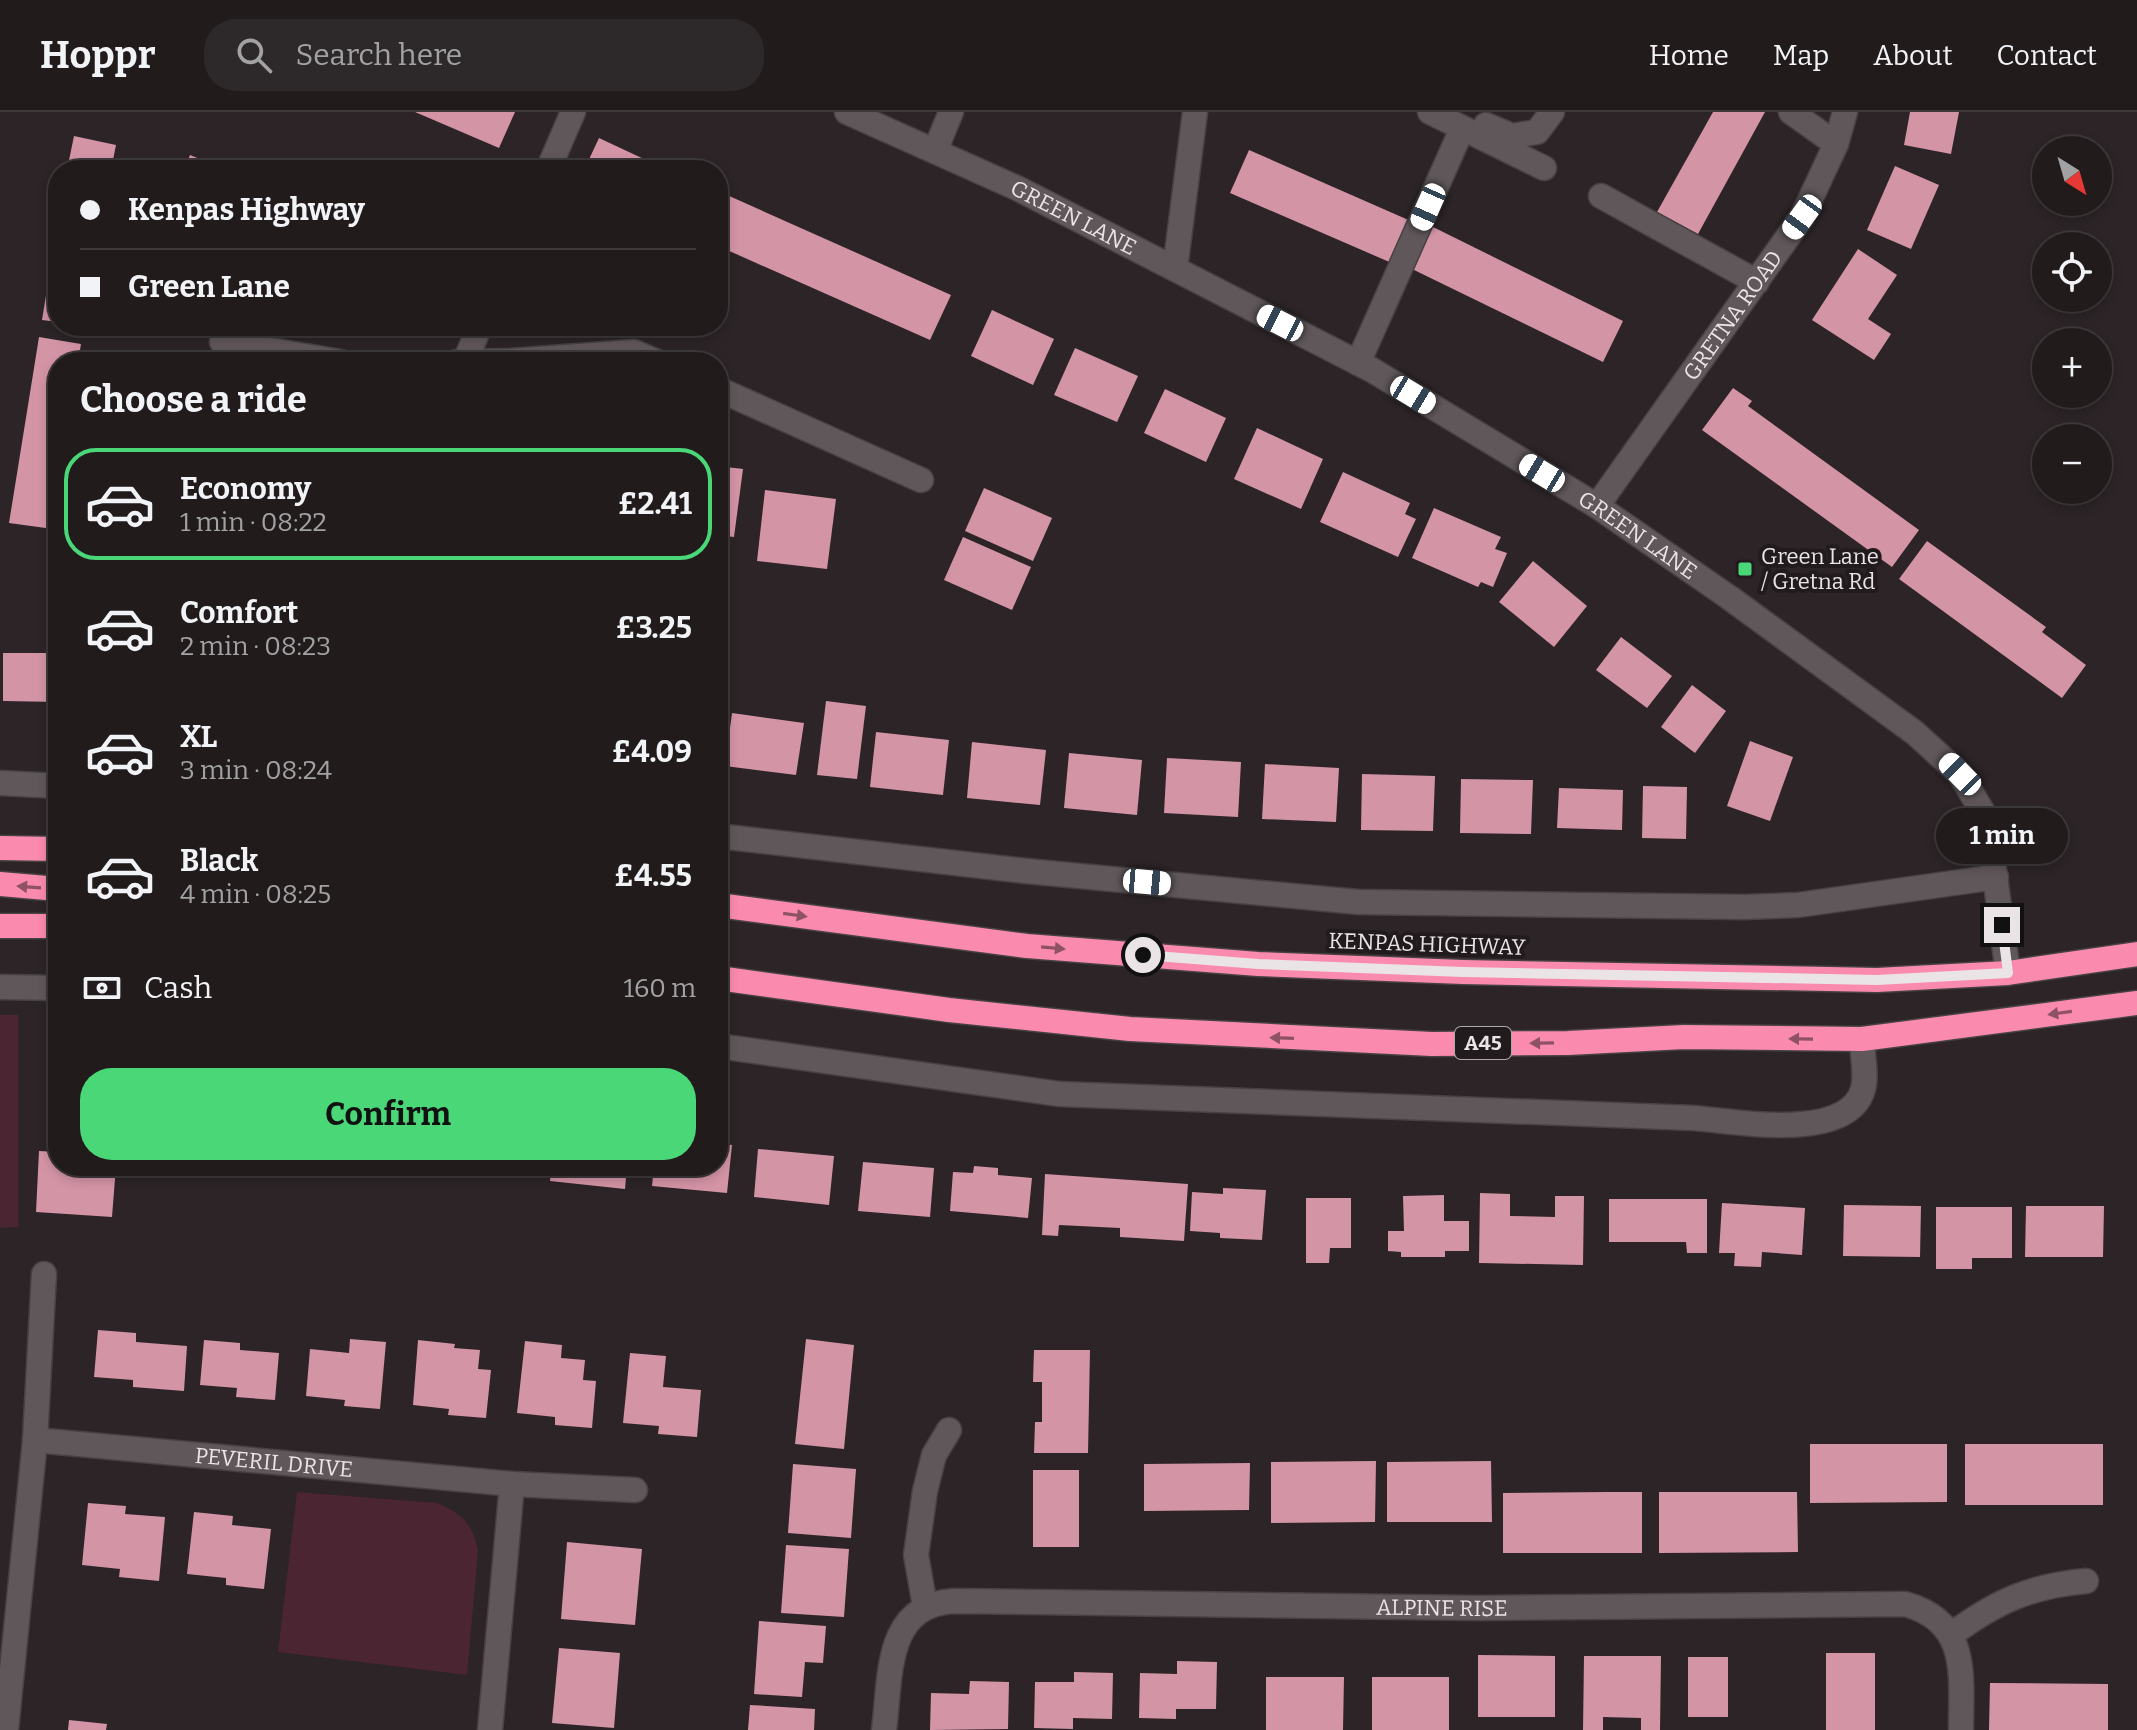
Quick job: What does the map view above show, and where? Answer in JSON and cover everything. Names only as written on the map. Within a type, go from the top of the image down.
[{"type":"highway","points":[[0,848],[48,849]]},
{"type":"highway","points":[[0,884],[48,888]]},
{"type":"highway","name":"KENPAS HIGHWAY","points":[[728,906],[1027,946],[1258,964],[1479,973],[1877,980],[2008,973],[2137,954]]},
{"type":"highway","points":[[0,926],[48,926]]},
{"type":"highway","name":"A45","points":[[728,979],[949,1010],[1130,1029],[1432,1044],[1568,1043],[1684,1037],[1862,1039],[2137,1003]]},
{"type":"street","points":[[552,160],[573,112]]},
{"type":"street","name":"GREEN LANE","points":[[847,112],[1019,189],[1358,363],[1597,506],[1883,709],[1960,774],[1982,811],[1989,832],[2008,973]]},
{"type":"street","points":[[935,151],[951,112]]},
{"type":"street","points":[[1175,269],[1195,112]]},
{"type":"street","points":[[1430,112],[1512,136],[1537,132],[1552,112]]},
{"type":"street","points":[[1791,112],[1836,144]]},
{"type":"street","name":"GRETNA ROAD","points":[[1597,506],[1802,217],[1836,144],[1845,112]]},
{"type":"street","points":[[1460,120],[1544,168]]},
{"type":"street","points":[[1358,363],[1460,120]]},
{"type":"street","points":[[1601,196],[1757,282]]},
{"type":"street","points":[[222,342],[282,352]]},
{"type":"street","points":[[728,393],[921,480]]},
{"type":"street","points":[[0,783],[48,785]]},
{"type":"street","points":[[728,837],[1026,871],[1358,902],[1798,905],[1996,877]]},
{"type":"street","points":[[0,987],[48,988]]},
{"type":"street","points":[[728,1047],[1059,1094],[1693,1118],[1798,1125],[1821,1123],[1849,1110],[1863,1089],[1862,1039]]},
{"type":"street","points":[[6,1730],[35,1440],[44,1274]]},
{"type":"street","points":[[884,1730],[895,1650],[902,1627],[925,1606],[916,1555],[925,1491],[934,1455],[949,1430]]},
{"type":"street","name":"PEVERIL DRIVE","points":[[35,1440],[512,1484],[635,1490]]},
{"type":"street","points":[[490,1730],[512,1484]]},
{"type":"street","points":[[1961,1730],[1961,1671],[1958,1650],[1951,1635],[1985,1610],[2015,1596],[2055,1584],[2086,1581]]},
{"type":"street","name":"ALPINE RISE","points":[[925,1606],[954,1601],[1478,1608],[1905,1604],[1931,1615],[1951,1635]]},
{"type":"shaded area","points":[[0,1015],[18,1015],[18,1227],[0,1228]]},
{"type":"shaded area","points":[[297,1492],[437,1503],[465,1521],[478,1551],[467,1675],[278,1652]]},
{"type":"building","points":[[415,112],[515,112],[499,148]]},
{"type":"building","points":[[1713,112],[1765,112],[1698,234],[1657,212]]},
{"type":"building","points":[[1910,112],[1959,112],[1951,154],[1904,145]]},
{"type":"building","points":[[74,136],[116,145],[113,160],[69,160]]},
{"type":"building","points":[[599,138],[646,160],[589,160]]},
{"type":"building","points":[[1249,150],[1413,222],[1394,264],[1230,193]]},
{"type":"building","points":[[1895,166],[1939,185],[1911,249],[1867,230]]},
{"type":"building","points":[[728,195],[951,295],[930,340],[728,250]]},
{"type":"building","points":[[1431,226],[1623,321],[1603,362],[1410,268]]},
{"type":"building","points":[[1858,249],[1897,275],[1868,319],[1891,334],[1874,360],[1812,320]]},
{"type":"building","points":[[48,283],[48,321],[42,320]]},
{"type":"building","points":[[992,310],[1054,339],[1033,385],[971,356]]},
{"type":"building","points":[[39,337],[81,344],[80,352],[48,352],[48,528],[9,523]]},
{"type":"building","points":[[1075,348],[1138,376],[1117,422],[1054,395]]},
{"type":"building","points":[[1733,388],[1752,401],[1748,406],[1919,530],[1892,567],[1702,430]]},
{"type":"building","points":[[1165,389],[1226,418],[1206,462],[1144,433]]},
{"type":"building","points":[[1257,428],[1323,459],[1301,509],[1234,479]]},
{"type":"building","points":[[728,467],[743,469],[734,537],[728,536]]},
{"type":"building","points":[[1343,472],[1410,503],[1405,514],[1416,519],[1398,557],[1320,522]]},
{"type":"building","points":[[984,488],[1052,518],[1033,561],[965,531]]},
{"type":"building","points":[[765,490],[836,499],[827,569],[757,561]]},
{"type":"building","points":[[1434,508],[1501,537],[1495,549],[1507,553],[1493,587],[1481,582],[1478,587],[1412,558]]},
{"type":"building","points":[[963,537],[1031,567],[1012,610],[944,580]]},
{"type":"building","points":[[1927,541],[2046,627],[2042,632],[2086,665],[2062,698],[1899,579]]},
{"type":"building","points":[[1533,561],[1587,606],[1554,647],[1499,602]]},
{"type":"building","points":[[1621,637],[1672,676],[1647,708],[1596,670]]},
{"type":"building","points":[[3,653],[48,653],[48,702],[3,701]]},
{"type":"building","points":[[1692,685],[1726,711],[1695,753],[1661,727]]},
{"type":"building","points":[[826,701],[866,706],[857,779],[817,775]]},
{"type":"building","points":[[732,713],[804,723],[796,775],[728,766]]},
{"type":"building","points":[[876,732],[949,740],[943,795],[870,787]]},
{"type":"building","points":[[1750,741],[1793,757],[1770,821],[1727,806]]},
{"type":"building","points":[[972,742],[1046,750],[1040,805],[967,798]]},
{"type":"building","points":[[1069,753],[1142,760],[1137,815],[1064,808]]},
{"type":"building","points":[[1167,758],[1241,762],[1238,817],[1164,813]]},
{"type":"building","points":[[1265,764],[1339,768],[1336,822],[1262,819]]},
{"type":"building","points":[[1362,774],[1435,776],[1433,831],[1361,830]]},
{"type":"building","points":[[1461,779],[1533,780],[1531,834],[1460,833]]},
{"type":"building","points":[[1643,786],[1687,787],[1686,839],[1642,838]]},
{"type":"building","points":[[1559,788],[1623,790],[1622,830],[1557,828]]},
{"type":"building","points":[[728,1144],[732,1145],[727,1193],[652,1186],[653,1176],[728,1176]]},
{"type":"building","points":[[758,1149],[834,1156],[829,1205],[754,1197]]},
{"type":"building","points":[[39,1151],[48,1151],[48,1176],[115,1176],[112,1217],[36,1212]]},
{"type":"building","points":[[863,1162],[934,1168],[930,1217],[858,1211]]},
{"type":"building","points":[[974,1166],[998,1168],[998,1175],[1032,1178],[1028,1218],[950,1211],[953,1172],[973,1173]]},
{"type":"building","points":[[1045,1174],[1188,1184],[1184,1241],[1120,1237],[1120,1228],[1059,1225],[1058,1236],[1042,1235]]},
{"type":"building","points":[[551,1176],[626,1176],[625,1189],[550,1181]]},
{"type":"building","points":[[1223,1188],[1266,1190],[1262,1240],[1220,1238],[1220,1233],[1190,1231],[1192,1192],[1223,1194]]},
{"type":"building","points":[[1480,1193],[1510,1194],[1510,1216],[1555,1217],[1555,1196],[1584,1196],[1583,1265],[1479,1263]]},
{"type":"building","points":[[1444,1195],[1444,1221],[1469,1221],[1469,1251],[1445,1251],[1445,1257],[1401,1257],[1401,1252],[1388,1251],[1388,1231],[1404,1231],[1403,1196]]},
{"type":"building","points":[[1306,1198],[1351,1198],[1351,1248],[1330,1248],[1329,1263],[1306,1263]]},
{"type":"building","points":[[1609,1199],[1707,1199],[1707,1253],[1687,1253],[1686,1242],[1609,1242]]},
{"type":"building","points":[[1722,1203],[1805,1208],[1802,1255],[1762,1252],[1761,1267],[1734,1266],[1735,1253],[1719,1253]]},
{"type":"building","points":[[1844,1205],[1921,1206],[1920,1257],[1843,1256]]},
{"type":"building","points":[[2026,1206],[2104,1206],[2103,1257],[2025,1257]]},
{"type":"building","points":[[1936,1207],[2012,1207],[2012,1258],[1972,1258],[1972,1269],[1936,1269]]},
{"type":"building","points":[[98,1330],[136,1333],[136,1342],[187,1346],[184,1391],[133,1387],[133,1380],[94,1377]]},
{"type":"building","points":[[350,1339],[386,1342],[380,1409],[344,1406],[345,1400],[306,1396],[310,1349],[349,1353]]},
{"type":"building","points":[[806,1339],[854,1345],[844,1449],[795,1444]]},
{"type":"building","points":[[204,1340],[240,1343],[240,1350],[279,1353],[275,1400],[236,1397],[237,1388],[200,1385]]},
{"type":"building","points":[[418,1340],[480,1350],[478,1369],[491,1370],[486,1418],[448,1415],[449,1409],[413,1405]]},
{"type":"building","points":[[525,1341],[562,1345],[561,1358],[585,1360],[583,1380],[596,1381],[592,1428],[555,1425],[555,1417],[517,1413]]},
{"type":"building","points":[[1034,1350],[1090,1350],[1088,1453],[1034,1453],[1035,1422],[1042,1422],[1042,1382],[1033,1382]]},
{"type":"building","points":[[630,1353],[666,1356],[663,1387],[701,1390],[697,1437],[658,1434],[659,1426],[623,1423]]},
{"type":"building","points":[[1810,1444],[1947,1444],[1947,1502],[1810,1503]]},
{"type":"building","points":[[1965,1444],[2103,1444],[2103,1505],[1965,1505]]},
{"type":"building","points":[[1376,1461],[1375,1522],[1271,1523],[1271,1462]]},
{"type":"building","points":[[1491,1461],[1492,1522],[1387,1522],[1387,1462]]},
{"type":"building","points":[[1250,1463],[1249,1510],[1144,1511],[1144,1464]]},
{"type":"building","points":[[793,1464],[856,1469],[851,1538],[788,1533]]},
{"type":"building","points":[[1033,1470],[1079,1470],[1079,1547],[1033,1547]]},
{"type":"building","points":[[1642,1492],[1642,1553],[1503,1553],[1503,1493]]},
{"type":"building","points":[[1659,1492],[1797,1492],[1798,1552],[1659,1553]]},
{"type":"building","points":[[88,1503],[126,1506],[125,1514],[165,1517],[159,1581],[119,1577],[120,1569],[82,1565]]},
{"type":"building","points":[[194,1512],[233,1516],[232,1525],[271,1529],[264,1589],[226,1585],[226,1578],[187,1574]]},
{"type":"building","points":[[567,1542],[642,1549],[635,1625],[561,1619]]},
{"type":"building","points":[[786,1545],[849,1549],[844,1617],[781,1613]]},
{"type":"building","points":[[759,1621],[826,1626],[823,1663],[805,1662],[802,1697],[754,1694]]},
{"type":"building","points":[[559,1648],[620,1653],[614,1728],[552,1723]]},
{"type":"building","points":[[1826,1653],[1875,1653],[1875,1730],[1826,1730]]},
{"type":"building","points":[[1478,1655],[1555,1656],[1555,1717],[1478,1717]]},
{"type":"building","points":[[1584,1656],[1661,1656],[1660,1730],[1641,1730],[1641,1718],[1603,1717],[1603,1730],[1583,1730]]},
{"type":"building","points":[[1688,1657],[1728,1657],[1728,1717],[1688,1717]]},
{"type":"building","points":[[1177,1661],[1217,1662],[1216,1709],[1176,1709],[1176,1719],[1139,1718],[1140,1673],[1177,1674]]},
{"type":"building","points":[[1074,1672],[1113,1673],[1112,1719],[1073,1718],[1073,1729],[1034,1728],[1035,1682],[1074,1682]]},
{"type":"building","points":[[1266,1677],[1344,1677],[1343,1730],[1266,1730]]},
{"type":"building","points":[[1372,1677],[1449,1677],[1449,1730],[1372,1730]]},
{"type":"building","points":[[970,1681],[1009,1682],[1008,1729],[930,1730],[931,1693],[969,1694]]},
{"type":"building","points":[[1990,1683],[2108,1684],[2108,1730],[1989,1730]]},
{"type":"building","points":[[750,1705],[815,1709],[814,1730],[748,1730]]},
{"type":"building","points":[[69,1720],[107,1724],[106,1730],[68,1730]]},
{"type":"place","name":"Green Lane / Gretna Rd","points":[[1745,569]]},
{"type":"route","points":[[1143,955],[1258,964],[1463,972],[1877,980],[2008,973],[2002,925]]}]
